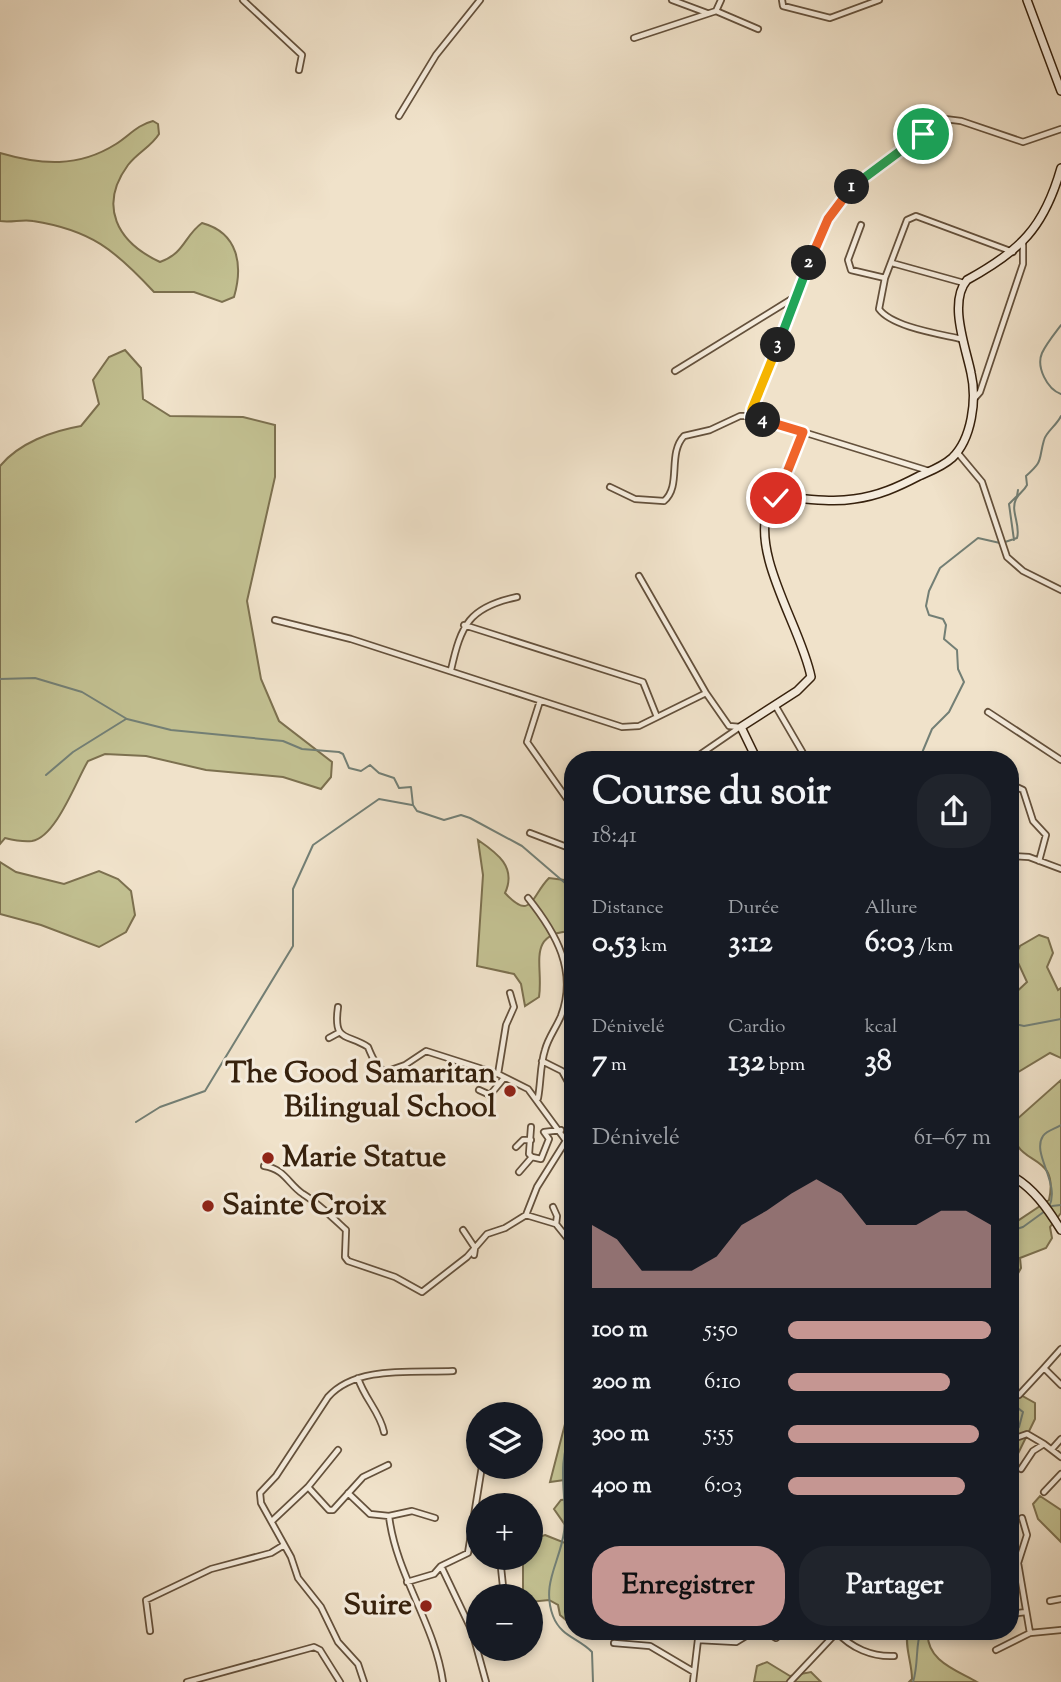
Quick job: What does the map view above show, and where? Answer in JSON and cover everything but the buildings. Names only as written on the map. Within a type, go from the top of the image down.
[{"type":"street","points":[[243,0],[302,55],[299,70]]},
{"type":"street","points":[[399,116],[436,55],[480,0]]},
{"type":"street","points":[[672,0],[709,14]]},
{"type":"street","points":[[634,38],[716,11],[721,0]]},
{"type":"street","points":[[782,0],[783,6],[830,18],[879,0]]},
{"type":"street","points":[[1027,0],[1061,91]]},
{"type":"street","points":[[716,11],[758,29]]},
{"type":"street","points":[[751,416],[828,219],[855,183],[929,128],[952,119],[1023,142],[1061,129]]},
{"type":"street","points":[[892,262],[964,283],[1014,252],[1055,190],[1061,168]]},
{"type":"street","points":[[961,339],[930,332],[882,313],[878,305],[907,220],[916,216],[1014,252]]},
{"type":"street","points":[[862,225],[848,260],[851,270],[885,278]]},
{"type":"street","points":[[973,400],[980,392],[1023,264],[1023,241]]},
{"type":"street","points":[[776,498],[856,499],[886,492],[944,464],[957,452],[968,429],[973,400],[972,375],[961,339],[960,306],[964,283]]},
{"type":"street","points":[[675,371],[796,296]]},
{"type":"street","points":[[610,486],[635,499],[664,501],[669,497],[674,453],[684,436],[710,430],[740,416],[751,416],[929,471]]},
{"type":"street","points":[[705,751],[805,685],[811,677],[803,648],[773,577],[766,522],[768,508],[776,498],[803,432]]},
{"type":"street","points":[[957,452],[982,482],[1007,557],[1023,571],[1061,590]]},
{"type":"street","points":[[639,576],[706,694],[729,726],[741,727]]},
{"type":"street","points":[[451,670],[464,625],[476,612],[494,602],[517,597]]},
{"type":"street","points":[[275,620],[352,639],[622,727],[639,726],[706,694]]},
{"type":"street","points":[[464,625],[643,682],[657,717]]},
{"type":"street","points":[[540,701],[527,742],[564,795]]},
{"type":"street","points":[[774,705],[802,751]]},
{"type":"street","points":[[988,712],[1061,760]]},
{"type":"street","points":[[741,727],[753,751]]},
{"type":"street","points":[[1019,788],[1023,790],[1033,821],[1046,835],[1039,860]]},
{"type":"street","points":[[530,833],[564,846]]},
{"type":"street","points":[[1019,857],[1039,860],[1061,869]]},
{"type":"street","points":[[528,898],[545,919],[564,956]]},
{"type":"street","points":[[498,1074],[506,1025],[513,1007],[510,993]]},
{"type":"street","points":[[537,1099],[545,1048],[562,1014],[564,1001]]},
{"type":"street","points":[[338,1007],[340,1032],[345,1039],[368,1047],[373,1059],[385,1072],[405,1065],[426,1051],[498,1074],[516,1082],[537,1099],[564,1137]]},
{"type":"street","points":[[329,1038],[340,1032]]},
{"type":"street","points":[[542,1062],[562,1071],[564,1075]]},
{"type":"street","points":[[479,1090],[491,1094],[504,1078]]},
{"type":"street","points":[[531,1127],[529,1154],[541,1159],[549,1139],[544,1132],[561,1130]]},
{"type":"street","points":[[516,1147],[523,1140],[531,1140]]},
{"type":"street","points":[[264,1166],[280,1170],[300,1192],[311,1198],[346,1230],[345,1257],[348,1261],[395,1277],[417,1292],[422,1292],[450,1272],[488,1234],[505,1228],[526,1215],[549,1166],[564,1145]]},
{"type":"street","points":[[519,1172],[532,1157]]},
{"type":"street","points":[[1019,1181],[1058,1220],[1061,1230]]},
{"type":"street","points":[[553,1207],[557,1216],[556,1224]]},
{"type":"street","points":[[526,1215],[556,1224],[564,1232]]},
{"type":"street","points":[[463,1230],[475,1248],[474,1255]]},
{"type":"street","points":[[1019,1395],[1061,1349]]},
{"type":"street","points":[[1044,1368],[1061,1385]]},
{"type":"street","points":[[364,1682],[358,1664],[338,1642],[321,1607],[298,1578],[259,1497],[261,1490],[276,1476],[328,1398],[338,1388],[358,1378],[453,1371]]},
{"type":"street","points":[[358,1378],[363,1394],[382,1420],[384,1432]]},
{"type":"street","points":[[1019,1437],[1027,1434],[1061,1457]]},
{"type":"street","points":[[1052,1449],[1061,1439]]},
{"type":"street","points":[[1021,1469],[1033,1451],[1044,1444]]},
{"type":"street","points":[[272,1521],[308,1487],[338,1450]]},
{"type":"street","points":[[308,1487],[331,1511],[368,1473],[388,1465]]},
{"type":"street","points":[[1044,1492],[1061,1474]]},
{"type":"street","points":[[407,1582],[434,1574],[441,1566],[468,1553],[480,1479]]},
{"type":"street","points":[[348,1493],[370,1514],[390,1516],[412,1511],[435,1518]]},
{"type":"street","points":[[390,1516],[392,1542],[431,1641],[443,1682]]},
{"type":"street","points":[[1019,1560],[1027,1535],[1022,1518]]},
{"type":"street","points":[[150,1631],[146,1600],[211,1569],[271,1553],[284,1545]]},
{"type":"street","points":[[441,1566],[466,1617]]},
{"type":"street","points":[[1019,1569],[1030,1633]]},
{"type":"street","points":[[1050,1601],[1061,1599]]},
{"type":"street","points":[[1019,1613],[1026,1612]]},
{"type":"street","points":[[1019,1638],[1030,1633],[1061,1629]]},
{"type":"street","points":[[694,1682],[698,1640],[739,1640]]},
{"type":"street","points":[[790,1682],[830,1640]]},
{"type":"street","points":[[844,1640],[876,1655],[894,1656]]},
{"type":"street","points":[[996,1650],[1016,1640]]},
{"type":"street","points":[[614,1643],[650,1646],[694,1672]]},
{"type":"street","points":[[187,1682],[314,1647],[320,1650],[340,1682]]},
{"type":"street","points":[[480,1661],[486,1682]]},
{"type":"shaded area","points":[[153,121],[158,124],[159,134],[132,160],[119,180],[114,195],[117,221],[133,244],[160,262],[175,254],[202,223],[224,234],[231,243],[238,263],[234,297],[222,302],[194,292],[154,292],[114,253],[86,236],[33,221],[0,221],[0,153],[45,162],[73,161],[102,152]]},
{"type":"shaded area","points":[[125,350],[141,368],[143,399],[170,416],[243,417],[275,425],[275,477],[247,601],[261,679],[279,721],[332,762],[331,777],[321,789],[283,777],[206,770],[146,756],[105,754],[88,761],[57,819],[41,837],[32,841],[5,838],[0,844],[0,466],[37,439],[81,426],[99,404],[93,380],[109,357]]},
{"type":"shaded area","points":[[478,840],[492,850],[507,868],[509,876],[505,893],[521,905],[530,903],[549,878],[564,880],[564,932],[548,938],[542,945],[539,997],[525,1006],[521,984],[514,974],[477,966],[483,875]]},
{"type":"shaded area","points":[[0,862],[16,872],[64,884],[99,871],[118,879],[131,891],[135,915],[126,932],[99,947],[41,925],[0,914]]},
{"type":"shaded area","points":[[1039,935],[1048,938],[1053,953],[1047,967],[1058,990],[1061,988],[1061,1058],[1050,1053],[1019,1072],[1019,990],[1027,982],[1019,965],[1020,946]]},
{"type":"shaded area","points":[[1061,1080],[1061,1213],[1050,1227],[1052,1238],[1046,1248],[1020,1258],[1019,1272],[1019,1220],[1049,1200],[1051,1183],[1041,1164],[1019,1147],[1019,1117]]},
{"type":"shaded area","points":[[1019,1394],[1035,1403],[1035,1419],[1019,1452]]},
{"type":"shaded area","points":[[564,1428],[564,1480],[550,1482]]},
{"type":"shaded area","points":[[1040,1496],[1061,1510],[1061,1542],[1038,1519],[1033,1504]]},
{"type":"shaded area","points":[[564,1500],[564,1523],[554,1509]]},
{"type":"shaded area","points":[[543,1536],[564,1543],[564,1618],[560,1615],[558,1605],[549,1600],[543,1601],[543,1584],[523,1584],[523,1570],[543,1570]]},
{"type":"shaded area","points":[[928,1640],[931,1650],[944,1663],[977,1682],[909,1682],[912,1679],[907,1642]]},
{"type":"shaded area","points":[[767,1662],[790,1676],[811,1672],[821,1682],[754,1682],[757,1666]]},
{"type":"waterway","points":[[1061,325],[1044,350],[1040,365],[1047,383],[1061,394]]},
{"type":"waterway","points":[[1005,542],[1017,538],[1014,504],[1027,485],[1026,476],[1040,460],[1045,437],[1061,416]]},
{"type":"waterway","points":[[1014,540],[1009,504],[1017,496],[1018,490]]},
{"type":"waterway","points":[[923,751],[932,729],[949,712],[964,682],[958,669],[957,650],[944,639],[946,625],[943,619],[929,615],[926,606],[929,591],[940,568],[978,538],[1000,543]]},
{"type":"waterway","points":[[0,679],[35,678],[82,692],[127,719],[171,730],[283,741],[302,749],[339,752],[343,754],[349,768],[361,771],[370,765],[379,773],[394,778],[399,788],[411,787],[413,805],[417,811],[444,820],[461,815],[470,818],[522,846],[564,882]]},
{"type":"waterway","points":[[46,775],[73,752],[126,719]]},
{"type":"waterway","points":[[136,1122],[160,1107],[205,1091],[293,946],[293,889],[313,845],[379,799],[412,805]]},
{"type":"waterway","points":[[1019,1025],[1061,1019]]},
{"type":"waterway","points":[[1049,1207],[1051,1188],[1040,1143],[1045,1134],[1061,1125]]},
{"type":"waterway","points":[[1052,1206],[1061,1205]]},
{"type":"waterway","points":[[1019,1228],[1045,1211]]},
{"type":"waterway","points":[[1019,1409],[1023,1412],[1019,1427]]},
{"type":"waterway","points":[[564,1457],[564,1494]]},
{"type":"waterway","points":[[564,1532],[549,1594],[553,1616],[564,1632]]},
{"type":"waterway","points":[[576,1640],[592,1652],[593,1682]]},
{"type":"waterway","points":[[913,1682],[919,1640]]},
{"type":"place","name":"The Good Samaritan Bilingual School","points":[[510,1091]]},
{"type":"place","name":"Marie Statue","points":[[268,1158]]},
{"type":"place","name":"Sainte Croix","points":[[208,1206]]},
{"type":"place","name":"Suire","points":[[426,1606]]},
{"type":"route","points":[[776,498],[803,432],[751,416],[801,280],[828,219],[855,183],[923,134]]}]
